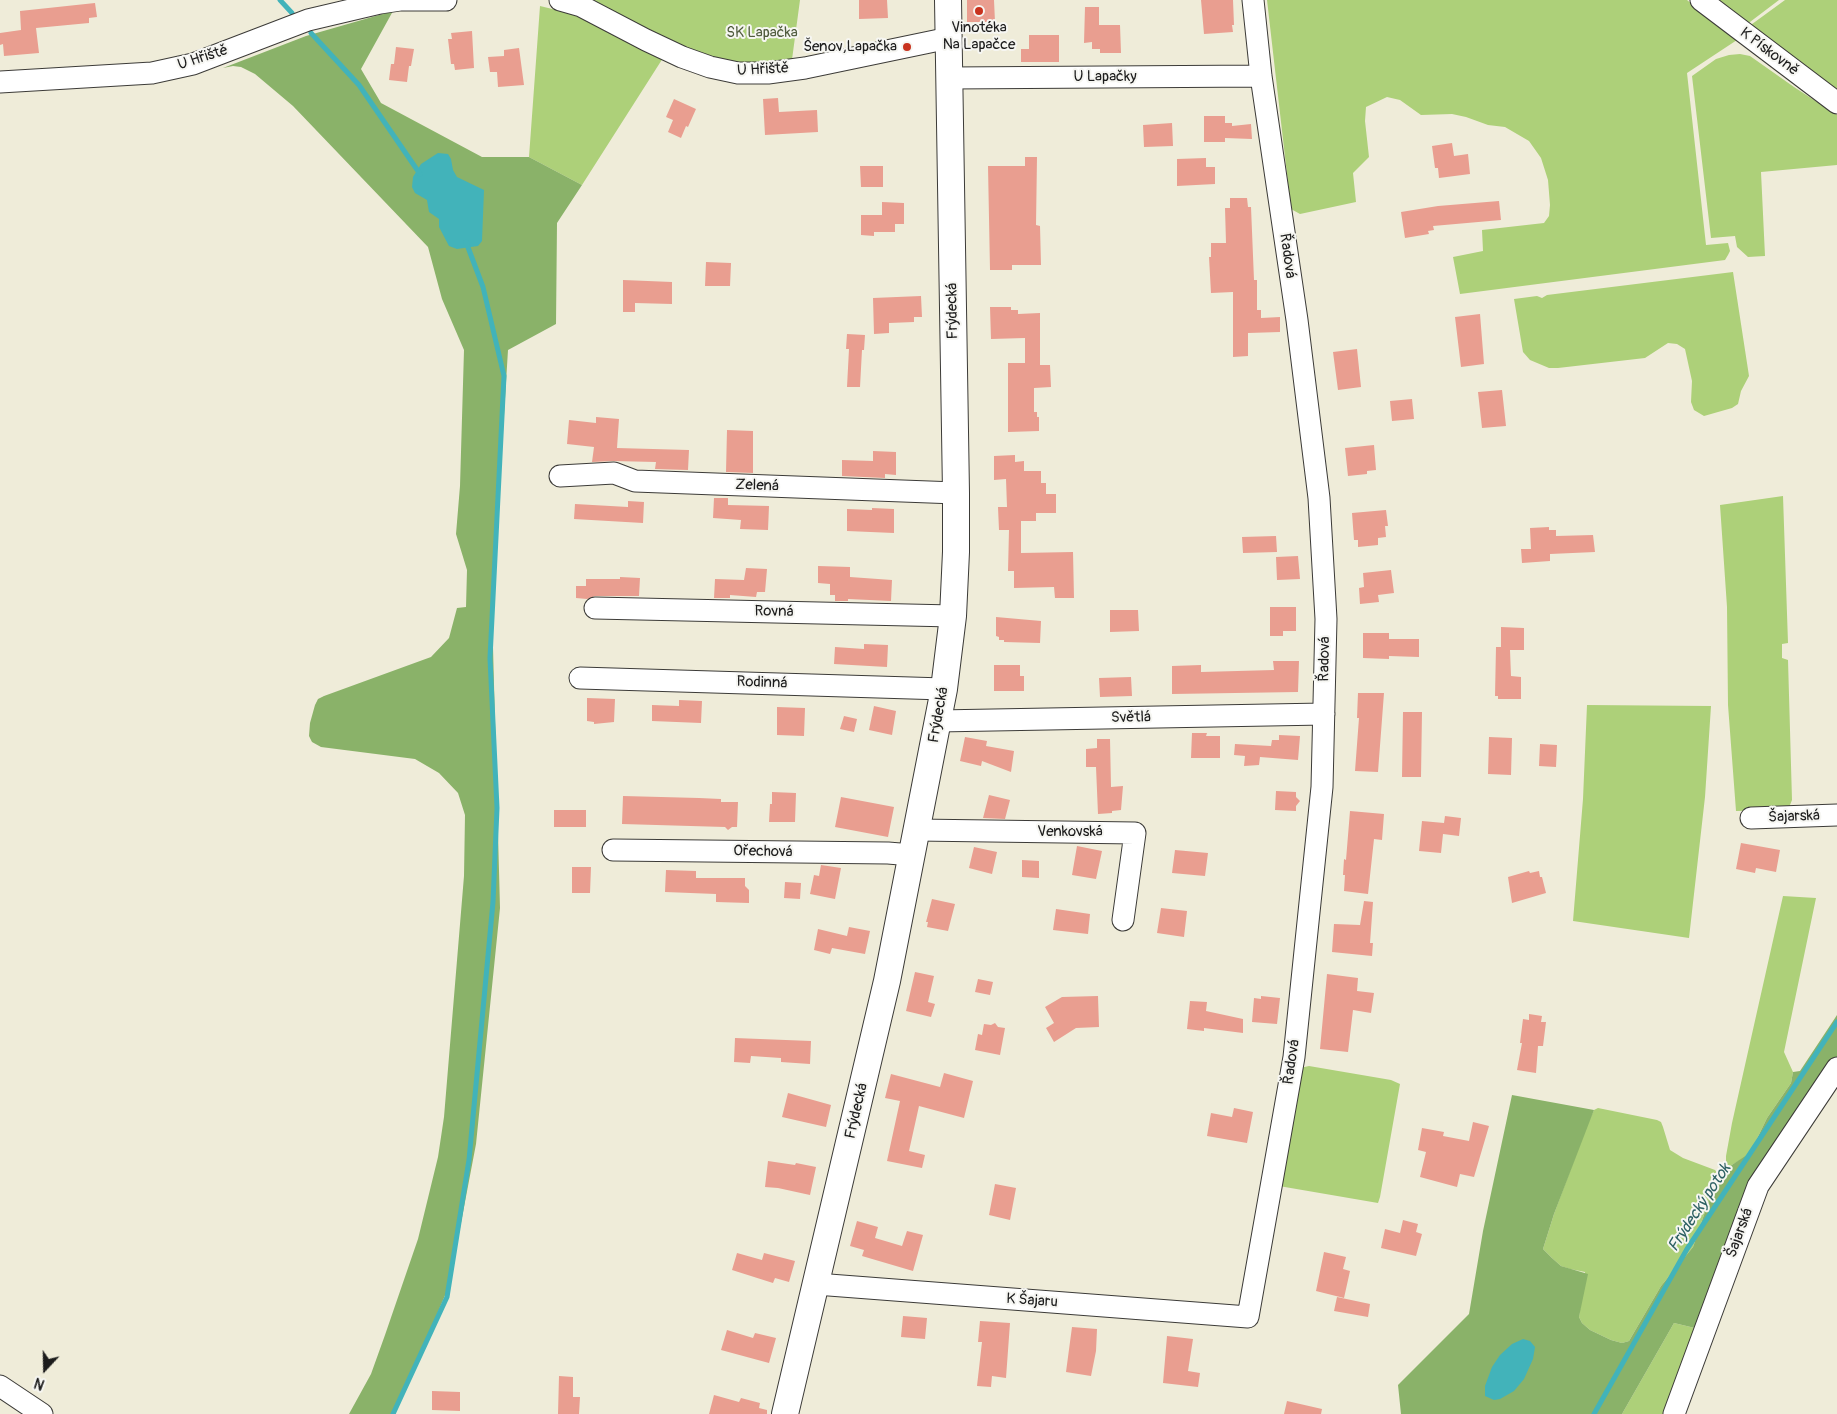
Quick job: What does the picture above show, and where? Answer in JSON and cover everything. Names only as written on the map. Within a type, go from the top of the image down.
[{"type":"main road","name":"Frýdecká","points":[[785,1414],[880,1015],[944,689],[953,616],[956,493],[948,0]]},
{"type":"street","name":"U Hřiště","points":[[0,82],[152,73],[193,64],[308,20],[400,0],[446,0]]},
{"type":"street","name":"U Hřiště","points":[[560,0],[581,6],[682,57],[710,67],[738,73],[768,73],[805,68],[949,38]]},
{"type":"street","name":"Řadová","points":[[1248,1317],[1294,1057],[1322,787],[1326,620],[1319,498],[1297,320],[1261,76],[1253,0]]},
{"type":"street","name":"K Pískovně","points":[[1701,0],[1837,103]]},
{"type":"street","name":"U Lapačky","points":[[949,78],[1261,76]]},
{"type":"street","name":"Zelená","points":[[560,476],[614,473],[636,481],[956,493]]},
{"type":"street","name":"Rovná","points":[[595,608],[953,616]]},
{"type":"street","name":"Rodinná","points":[[580,678],[944,689]]},
{"type":"street","name":"Světlá","points":[[938,721],[1324,714]]},
{"type":"street","name":"Šajarská","points":[[1751,818],[1837,815]]},
{"type":"street","name":"Venkovská","points":[[915,843],[1135,833],[1123,920]]},
{"type":"street","name":"Ořechová","points":[[613,850],[888,853],[915,843]]},
{"type":"street","name":"Šajarská","points":[[1674,1414],[1758,1186],[1837,1068]]},
{"type":"street","name":"K Šajaru","points":[[816,1284],[1248,1317]]},
{"type":"street","points":[[0,1386],[42,1414]]},
{"type":"green space","name":"SK Lapačka","points":[[593,0],[800,0],[791,67],[728,64],[674,44]]},
{"type":"green space","points":[[1267,0],[1687,0],[1737,40],[1687,73],[1706,245],[1728,243],[1730,251],[1728,255],[1725,260],[1460,294],[1453,257],[1483,251],[1482,230],[1544,223],[1549,216],[1548,180],[1541,158],[1529,141],[1505,127],[1488,125],[1452,114],[1421,115],[1400,100],[1387,97],[1366,107],[1365,121],[1369,157],[1353,173],[1356,202],[1300,214],[1291,209]]},
{"type":"green space","points":[[1714,0],[1779,0],[1746,25]]},
{"type":"green space","points":[[1785,0],[1837,0],[1837,95],[1748,27]]},
{"type":"green space","points":[[540,6],[577,15],[663,58],[582,185],[529,157]]},
{"type":"green space","points":[[393,11],[361,69],[381,103],[482,157],[529,157],[582,185],[557,223],[556,324],[508,350],[492,610],[500,908],[476,1144],[449,1286],[395,1414],[349,1414],[371,1374],[385,1335],[418,1239],[438,1157],[444,1117],[464,876],[465,815],[458,793],[439,773],[415,759],[321,747],[312,742],[309,736],[310,723],[318,699],[431,657],[449,638],[457,608],[466,607],[467,570],[456,534],[460,486],[464,350],[442,299],[428,247],[293,106],[255,74],[241,67],[223,68],[306,36]]},
{"type":"green space","points":[[1740,54],[1750,56],[1837,115],[1837,165],[1761,172],[1765,256],[1748,257],[1737,247],[1735,236],[1711,238],[1692,76],[1716,59]]},
{"type":"green space","points":[[1733,272],[1749,376],[1741,391],[1738,404],[1732,408],[1704,416],[1694,410],[1691,402],[1692,381],[1685,349],[1677,344],[1668,343],[1645,358],[1558,368],[1549,368],[1530,360],[1523,352],[1514,299],[1537,296],[1542,298],[1547,295]]},
{"type":"green space","points":[[1783,496],[1788,643],[1782,644],[1782,658],[1788,660],[1792,800],[1788,810],[1736,811],[1728,705],[1727,607],[1720,505]]},
{"type":"green space","points":[[1587,705],[1711,706],[1705,797],[1689,938],[1573,921],[1583,799]]},
{"type":"green space","points":[[1783,896],[1816,898],[1784,1052],[1793,1072],[1791,1083],[1767,1118],[1750,1153],[1728,1167],[1726,1156],[1732,1123]]},
{"type":"green space","points":[[1837,1015],[1837,1061],[1753,1185],[1699,1329],[1674,1323],[1622,1414],[1401,1414],[1398,1385],[1469,1314],[1483,1231],[1512,1095],[1594,1110],[1554,1214],[1543,1249],[1561,1266],[1588,1274],[1579,1317],[1582,1323],[1590,1330],[1622,1343],[1629,1341],[1661,1286],[1693,1247],[1718,1174],[1750,1153],[1767,1118],[1791,1083],[1793,1072],[1800,1071]]},
{"type":"green space","points":[[1309,1066],[1391,1080],[1400,1084],[1378,1203],[1279,1186],[1300,1068]]},
{"type":"green space","points":[[1598,1108],[1661,1122],[1670,1150],[1683,1158],[1715,1170],[1718,1174],[1693,1247],[1661,1286],[1629,1341],[1622,1343],[1590,1330],[1582,1323],[1579,1317],[1585,1272],[1561,1266],[1543,1249],[1587,1125],[1594,1110]]},
{"type":"green space","points":[[1674,1323],[1699,1329],[1668,1414],[1622,1414]]},
{"type":"water","points":[[438,153],[448,154],[457,177],[484,190],[482,241],[478,246],[457,249],[449,246],[439,227],[439,219],[429,212],[427,200],[415,193],[412,187],[413,177],[421,164]]},
{"type":"water","points":[[1523,1339],[1530,1341],[1535,1347],[1533,1359],[1524,1379],[1514,1391],[1500,1399],[1494,1400],[1485,1396],[1485,1386],[1492,1367],[1500,1355],[1512,1344]]},
{"type":"building","points":[[859,0],[887,0],[888,18],[859,19]]},
{"type":"building","points":[[967,0],[994,0],[995,22],[967,22]]},
{"type":"building","points":[[1201,0],[1233,0],[1233,32],[1204,34]]},
{"type":"building","points":[[95,3],[97,17],[89,18],[89,23],[36,28],[39,53],[4,56],[3,44],[0,45],[0,33],[21,30],[20,11]]},
{"type":"building","points":[[1085,7],[1099,7],[1099,25],[1120,25],[1121,53],[1100,53],[1100,49],[1092,49],[1092,42],[1084,43]]},
{"type":"building","points":[[472,31],[474,68],[455,70],[454,64],[451,64],[448,39],[452,39],[451,33]]},
{"type":"building","points":[[1029,35],[1059,35],[1059,62],[1021,62],[1021,49],[1029,49]]},
{"type":"building","points":[[396,47],[414,49],[407,82],[389,80],[391,64],[394,64]]},
{"type":"building","points":[[519,48],[524,85],[498,87],[497,72],[490,72],[488,57],[504,56],[504,50]]},
{"type":"building","points":[[778,98],[779,112],[817,110],[818,132],[765,135],[763,99]]},
{"type":"building","points":[[674,99],[696,109],[681,138],[668,132],[673,120],[666,117]]},
{"type":"building","points":[[1204,116],[1225,116],[1225,123],[1232,123],[1232,126],[1251,124],[1252,139],[1225,138],[1225,142],[1204,142]]},
{"type":"building","points":[[1172,123],[1173,146],[1144,147],[1143,125]]},
{"type":"building","points":[[1452,143],[1454,156],[1468,154],[1470,174],[1439,178],[1438,168],[1435,168],[1432,146]]},
{"type":"building","points":[[1025,157],[1037,157],[1036,225],[1040,226],[1041,265],[1012,265],[1012,270],[990,270],[988,166],[1025,166]]},
{"type":"building","points":[[1206,158],[1206,167],[1215,167],[1215,184],[1177,186],[1177,159]]},
{"type":"building","points":[[860,166],[883,166],[883,187],[861,187]]},
{"type":"building","points":[[1230,198],[1247,198],[1248,207],[1251,207],[1254,280],[1257,280],[1257,310],[1261,310],[1261,318],[1280,317],[1280,332],[1248,333],[1248,356],[1233,357],[1233,292],[1211,293],[1209,257],[1211,257],[1211,243],[1226,243],[1225,208],[1230,208]]},
{"type":"building","points":[[1499,201],[1501,220],[1433,226],[1434,230],[1428,231],[1429,234],[1405,238],[1401,212],[1438,206]]},
{"type":"building","points":[[882,202],[904,203],[904,224],[895,224],[895,232],[874,232],[874,236],[861,235],[861,215],[882,215]]},
{"type":"building","points":[[706,262],[731,263],[730,286],[705,286]]},
{"type":"building","points":[[623,280],[672,282],[672,304],[635,303],[635,312],[623,312]]},
{"type":"building","points":[[921,296],[922,317],[914,317],[914,322],[889,323],[889,333],[874,334],[873,298]]},
{"type":"building","points":[[990,307],[1011,307],[1011,310],[1018,310],[1018,314],[1040,313],[1040,365],[1050,365],[1051,387],[1034,388],[1034,412],[1037,412],[1037,417],[1039,417],[1039,431],[1008,432],[1008,363],[1025,363],[1025,338],[991,339]]},
{"type":"building","points":[[1480,314],[1484,364],[1461,367],[1455,317]]},
{"type":"building","points":[[847,334],[865,335],[864,350],[862,350],[860,387],[847,387],[849,349],[846,349]]},
{"type":"building","points":[[1357,349],[1361,387],[1338,390],[1333,352]]},
{"type":"building","points":[[1502,390],[1506,426],[1482,428],[1478,392]]},
{"type":"building","points":[[1412,399],[1414,419],[1392,421],[1390,401]]},
{"type":"building","points":[[596,417],[619,419],[617,448],[689,450],[688,470],[655,469],[656,462],[592,462],[594,447],[567,444],[569,420],[596,423]]},
{"type":"building","points":[[727,430],[753,431],[753,473],[726,472]]},
{"type":"building","points":[[1374,445],[1376,470],[1367,471],[1367,474],[1348,476],[1345,448]]},
{"type":"building","points":[[873,451],[896,452],[896,475],[885,474],[885,478],[842,476],[842,460],[873,461]]},
{"type":"building","points":[[1015,455],[1015,462],[1024,461],[1024,471],[1041,471],[1041,483],[1046,483],[1046,494],[1056,494],[1056,513],[1036,513],[1036,521],[1021,521],[1021,553],[1073,552],[1074,598],[1055,598],[1054,587],[1014,588],[1014,571],[1008,571],[1009,530],[999,530],[998,507],[1007,507],[1006,479],[994,480],[994,456]]},
{"type":"building","points":[[714,498],[728,498],[728,505],[769,506],[768,530],[740,529],[741,520],[713,518]]},
{"type":"building","points":[[628,501],[644,502],[643,523],[574,519],[575,504],[628,507]]},
{"type":"building","points":[[872,508],[894,509],[894,533],[847,531],[847,509],[872,510]]},
{"type":"building","points":[[1386,510],[1388,526],[1385,526],[1386,537],[1378,538],[1378,545],[1358,547],[1358,540],[1354,540],[1352,513]]},
{"type":"building","points":[[1549,527],[1549,530],[1556,530],[1556,536],[1593,535],[1595,552],[1550,554],[1550,561],[1522,563],[1521,549],[1531,549],[1530,528]]},
{"type":"building","points":[[1276,536],[1277,552],[1243,553],[1242,537]]},
{"type":"building","points":[[1298,556],[1300,579],[1277,580],[1276,557]]},
{"type":"building","points":[[818,566],[850,567],[850,577],[892,580],[891,601],[848,599],[848,601],[835,601],[835,595],[830,595],[830,584],[818,583]]},
{"type":"building","points":[[746,568],[767,569],[765,592],[757,592],[756,597],[730,595],[730,598],[714,598],[715,579],[744,580]]},
{"type":"building","points":[[1391,570],[1394,593],[1378,595],[1379,602],[1360,604],[1359,588],[1364,587],[1363,573]]},
{"type":"building","points":[[620,577],[640,578],[639,596],[576,598],[576,586],[586,586],[586,579],[620,579]]},
{"type":"building","points":[[1270,607],[1296,607],[1296,631],[1283,631],[1283,636],[1270,636]]},
{"type":"building","points":[[1110,610],[1138,610],[1139,631],[1110,632]]},
{"type":"building","points":[[996,617],[1041,621],[1040,643],[1004,642],[1004,640],[999,640],[999,637],[996,636]]},
{"type":"building","points":[[1501,627],[1524,628],[1524,650],[1510,650],[1511,676],[1521,677],[1521,699],[1498,699],[1498,696],[1495,696],[1496,647],[1501,647]]},
{"type":"building","points":[[1363,633],[1389,633],[1389,639],[1419,639],[1419,657],[1389,656],[1389,659],[1363,658]]},
{"type":"building","points":[[864,644],[888,645],[887,667],[834,664],[835,647],[864,649]]},
{"type":"building","points":[[1273,661],[1299,661],[1298,692],[1172,694],[1172,666],[1201,665],[1201,672],[1274,670]]},
{"type":"building","points":[[994,665],[1020,665],[1020,676],[1024,676],[1024,691],[994,691]]},
{"type":"building","points":[[1131,677],[1132,696],[1100,697],[1099,678]]},
{"type":"building","points":[[1358,693],[1384,693],[1378,772],[1355,771],[1359,718],[1357,718]]},
{"type":"building","points":[[587,698],[615,699],[614,722],[594,724],[594,722],[587,721]]},
{"type":"building","points":[[679,700],[702,701],[701,723],[652,721],[652,705],[679,706]]},
{"type":"building","points":[[874,706],[896,711],[892,735],[869,730]]},
{"type":"building","points":[[777,707],[805,708],[804,736],[777,735]]},
{"type":"building","points":[[1403,712],[1422,712],[1421,777],[1402,777]]},
{"type":"building","points":[[844,716],[857,719],[854,732],[840,729]]},
{"type":"building","points":[[1192,733],[1207,733],[1206,736],[1220,736],[1220,758],[1191,758]]},
{"type":"building","points":[[1279,735],[1300,736],[1298,760],[1260,757],[1259,765],[1244,766],[1245,756],[1234,755],[1235,744],[1271,746],[1272,740],[1279,740]]},
{"type":"building","points":[[965,737],[987,741],[986,746],[1014,751],[1011,772],[982,761],[981,766],[960,761]]},
{"type":"building","points":[[1489,737],[1512,738],[1511,775],[1488,774]]},
{"type":"building","points":[[1097,739],[1110,739],[1111,787],[1123,786],[1121,810],[1112,811],[1112,813],[1098,814],[1096,767],[1086,767],[1086,749],[1097,748]]},
{"type":"building","points":[[1540,744],[1557,745],[1556,767],[1539,766]]},
{"type":"building","points":[[1276,791],[1296,792],[1296,797],[1300,801],[1296,806],[1296,811],[1275,810]]},
{"type":"building","points":[[772,792],[796,793],[795,822],[769,822]]},
{"type":"building","points":[[989,795],[1010,800],[1005,819],[983,818]]},
{"type":"building","points":[[623,796],[721,799],[721,802],[738,802],[737,827],[732,827],[728,830],[725,827],[622,824]]},
{"type":"building","points":[[841,797],[894,807],[888,837],[835,827]]},
{"type":"building","points":[[554,810],[586,810],[586,827],[554,827]]},
{"type":"building","points":[[1350,811],[1384,814],[1382,840],[1374,839],[1368,894],[1344,891],[1344,859],[1346,860]]},
{"type":"building","points":[[1445,816],[1461,818],[1459,836],[1443,834],[1441,853],[1419,851],[1422,821],[1444,823]]},
{"type":"building","points":[[1741,843],[1780,850],[1776,872],[1756,868],[1755,873],[1736,869]]},
{"type":"building","points":[[1077,846],[1102,851],[1096,879],[1072,875]]},
{"type":"building","points":[[974,847],[997,852],[992,874],[969,868]]},
{"type":"building","points":[[1175,850],[1208,853],[1205,876],[1172,873]]},
{"type":"building","points":[[1022,860],[1039,861],[1039,878],[1022,877]]},
{"type":"building","points":[[821,865],[841,868],[835,899],[810,894],[814,875],[819,876]]},
{"type":"building","points":[[572,867],[591,867],[590,893],[572,893]]},
{"type":"building","points":[[666,870],[696,871],[696,878],[745,878],[745,886],[749,890],[749,903],[716,902],[716,894],[665,892]]},
{"type":"building","points":[[1529,871],[1530,873],[1539,871],[1546,893],[1512,903],[1508,877]]},
{"type":"building","points":[[785,882],[801,883],[800,899],[784,898]]},
{"type":"building","points":[[932,899],[955,904],[948,931],[927,927],[928,922],[926,922]]},
{"type":"building","points":[[1364,901],[1373,902],[1370,943],[1373,943],[1372,956],[1332,952],[1334,924],[1360,925]]},
{"type":"building","points":[[1161,908],[1187,911],[1184,937],[1157,933]]},
{"type":"building","points":[[1056,909],[1090,914],[1088,934],[1053,930]]},
{"type":"building","points":[[849,927],[870,931],[865,954],[832,948],[830,954],[814,950],[818,929],[847,936]]},
{"type":"building","points":[[915,972],[934,976],[928,1002],[935,1004],[931,1017],[906,1011]]},
{"type":"building","points":[[1327,974],[1358,978],[1357,991],[1374,993],[1371,1013],[1353,1010],[1348,1052],[1320,1049]]},
{"type":"building","points":[[978,979],[993,982],[990,995],[975,992]]},
{"type":"building","points":[[1098,996],[1099,1027],[1076,1028],[1054,1042],[1046,1028],[1054,1023],[1045,1007],[1062,997]]},
{"type":"building","points":[[1261,996],[1280,998],[1277,1024],[1252,1022],[1254,998],[1261,999]]},
{"type":"building","points":[[1190,1001],[1207,1002],[1206,1011],[1243,1019],[1243,1033],[1204,1028],[1204,1031],[1187,1029]]},
{"type":"building","points":[[1529,1014],[1542,1016],[1541,1022],[1546,1022],[1543,1046],[1538,1046],[1536,1073],[1517,1070],[1522,1043],[1520,1043],[1523,1019],[1529,1020]]},
{"type":"building","points":[[995,1023],[998,1027],[1005,1028],[1000,1055],[975,1050],[978,1034],[982,1035],[984,1024],[991,1025]]},
{"type":"building","points":[[735,1038],[811,1041],[810,1064],[781,1062],[781,1058],[751,1056],[750,1063],[734,1062]]},
{"type":"building","points":[[944,1073],[973,1081],[964,1118],[919,1106],[909,1151],[925,1155],[922,1168],[887,1161],[900,1101],[885,1098],[891,1074],[940,1087]]},
{"type":"building","points":[[788,1093],[831,1105],[826,1127],[782,1117]]},
{"type":"building","points":[[1234,1108],[1253,1112],[1247,1143],[1207,1136],[1211,1113],[1232,1117]]},
{"type":"building","points":[[1473,1122],[1489,1126],[1474,1177],[1460,1174],[1457,1187],[1420,1177],[1426,1152],[1418,1150],[1422,1128],[1444,1132],[1443,1136],[1469,1141]]},
{"type":"building","points":[[768,1161],[816,1167],[810,1195],[765,1187]]},
{"type":"building","points":[[995,1184],[1016,1188],[1010,1220],[989,1215]]},
{"type":"building","points":[[1403,1220],[1418,1224],[1416,1232],[1422,1234],[1416,1256],[1381,1248],[1385,1229],[1400,1233]]},
{"type":"building","points":[[857,1221],[878,1227],[875,1238],[902,1246],[907,1231],[923,1235],[913,1271],[862,1256],[864,1250],[850,1246]]},
{"type":"building","points":[[1324,1252],[1346,1257],[1343,1269],[1350,1271],[1344,1298],[1316,1291]]},
{"type":"building","points":[[737,1253],[762,1260],[764,1253],[795,1261],[789,1282],[775,1278],[773,1283],[732,1270]]},
{"type":"building","points":[[1337,1297],[1370,1304],[1368,1317],[1334,1311]]},
{"type":"building","points":[[903,1316],[927,1318],[925,1339],[901,1337]]},
{"type":"building","points":[[980,1321],[1010,1323],[1006,1378],[992,1376],[991,1387],[977,1386],[982,1342],[978,1342]]},
{"type":"building","points":[[1072,1327],[1097,1329],[1096,1351],[1091,1376],[1066,1372]]},
{"type":"building","points":[[727,1330],[753,1338],[755,1333],[776,1338],[769,1363],[721,1350]]},
{"type":"building","points":[[1167,1336],[1193,1339],[1188,1371],[1200,1373],[1198,1387],[1163,1383]]},
{"type":"building","points":[[559,1376],[573,1377],[573,1397],[580,1397],[579,1414],[558,1414]]},
{"type":"building","points":[[432,1391],[460,1392],[460,1411],[432,1410]]},
{"type":"building","points":[[714,1395],[739,1402],[741,1398],[760,1403],[759,1408],[767,1410],[767,1414],[709,1414]]},
{"type":"building","points":[[1287,1401],[1322,1409],[1321,1414],[1284,1414]]},
{"type":"waterway","points":[[280,0],[292,13]]},
{"type":"waterway","points":[[311,33],[359,85],[420,174]]},
{"type":"waterway","points":[[393,1414],[447,1297],[469,1160],[493,902],[497,808],[490,658],[504,376],[483,287],[466,242]]},
{"type":"waterway","name":"Frýdecký potok","points":[[1594,1414],[1687,1249],[1837,1022]]},
{"type":"place","name":"Vinotéka Na Lapačce","points":[[979,11]]},
{"type":"place","name":"Šenov,Lapačka","points":[[907,47]]}]
